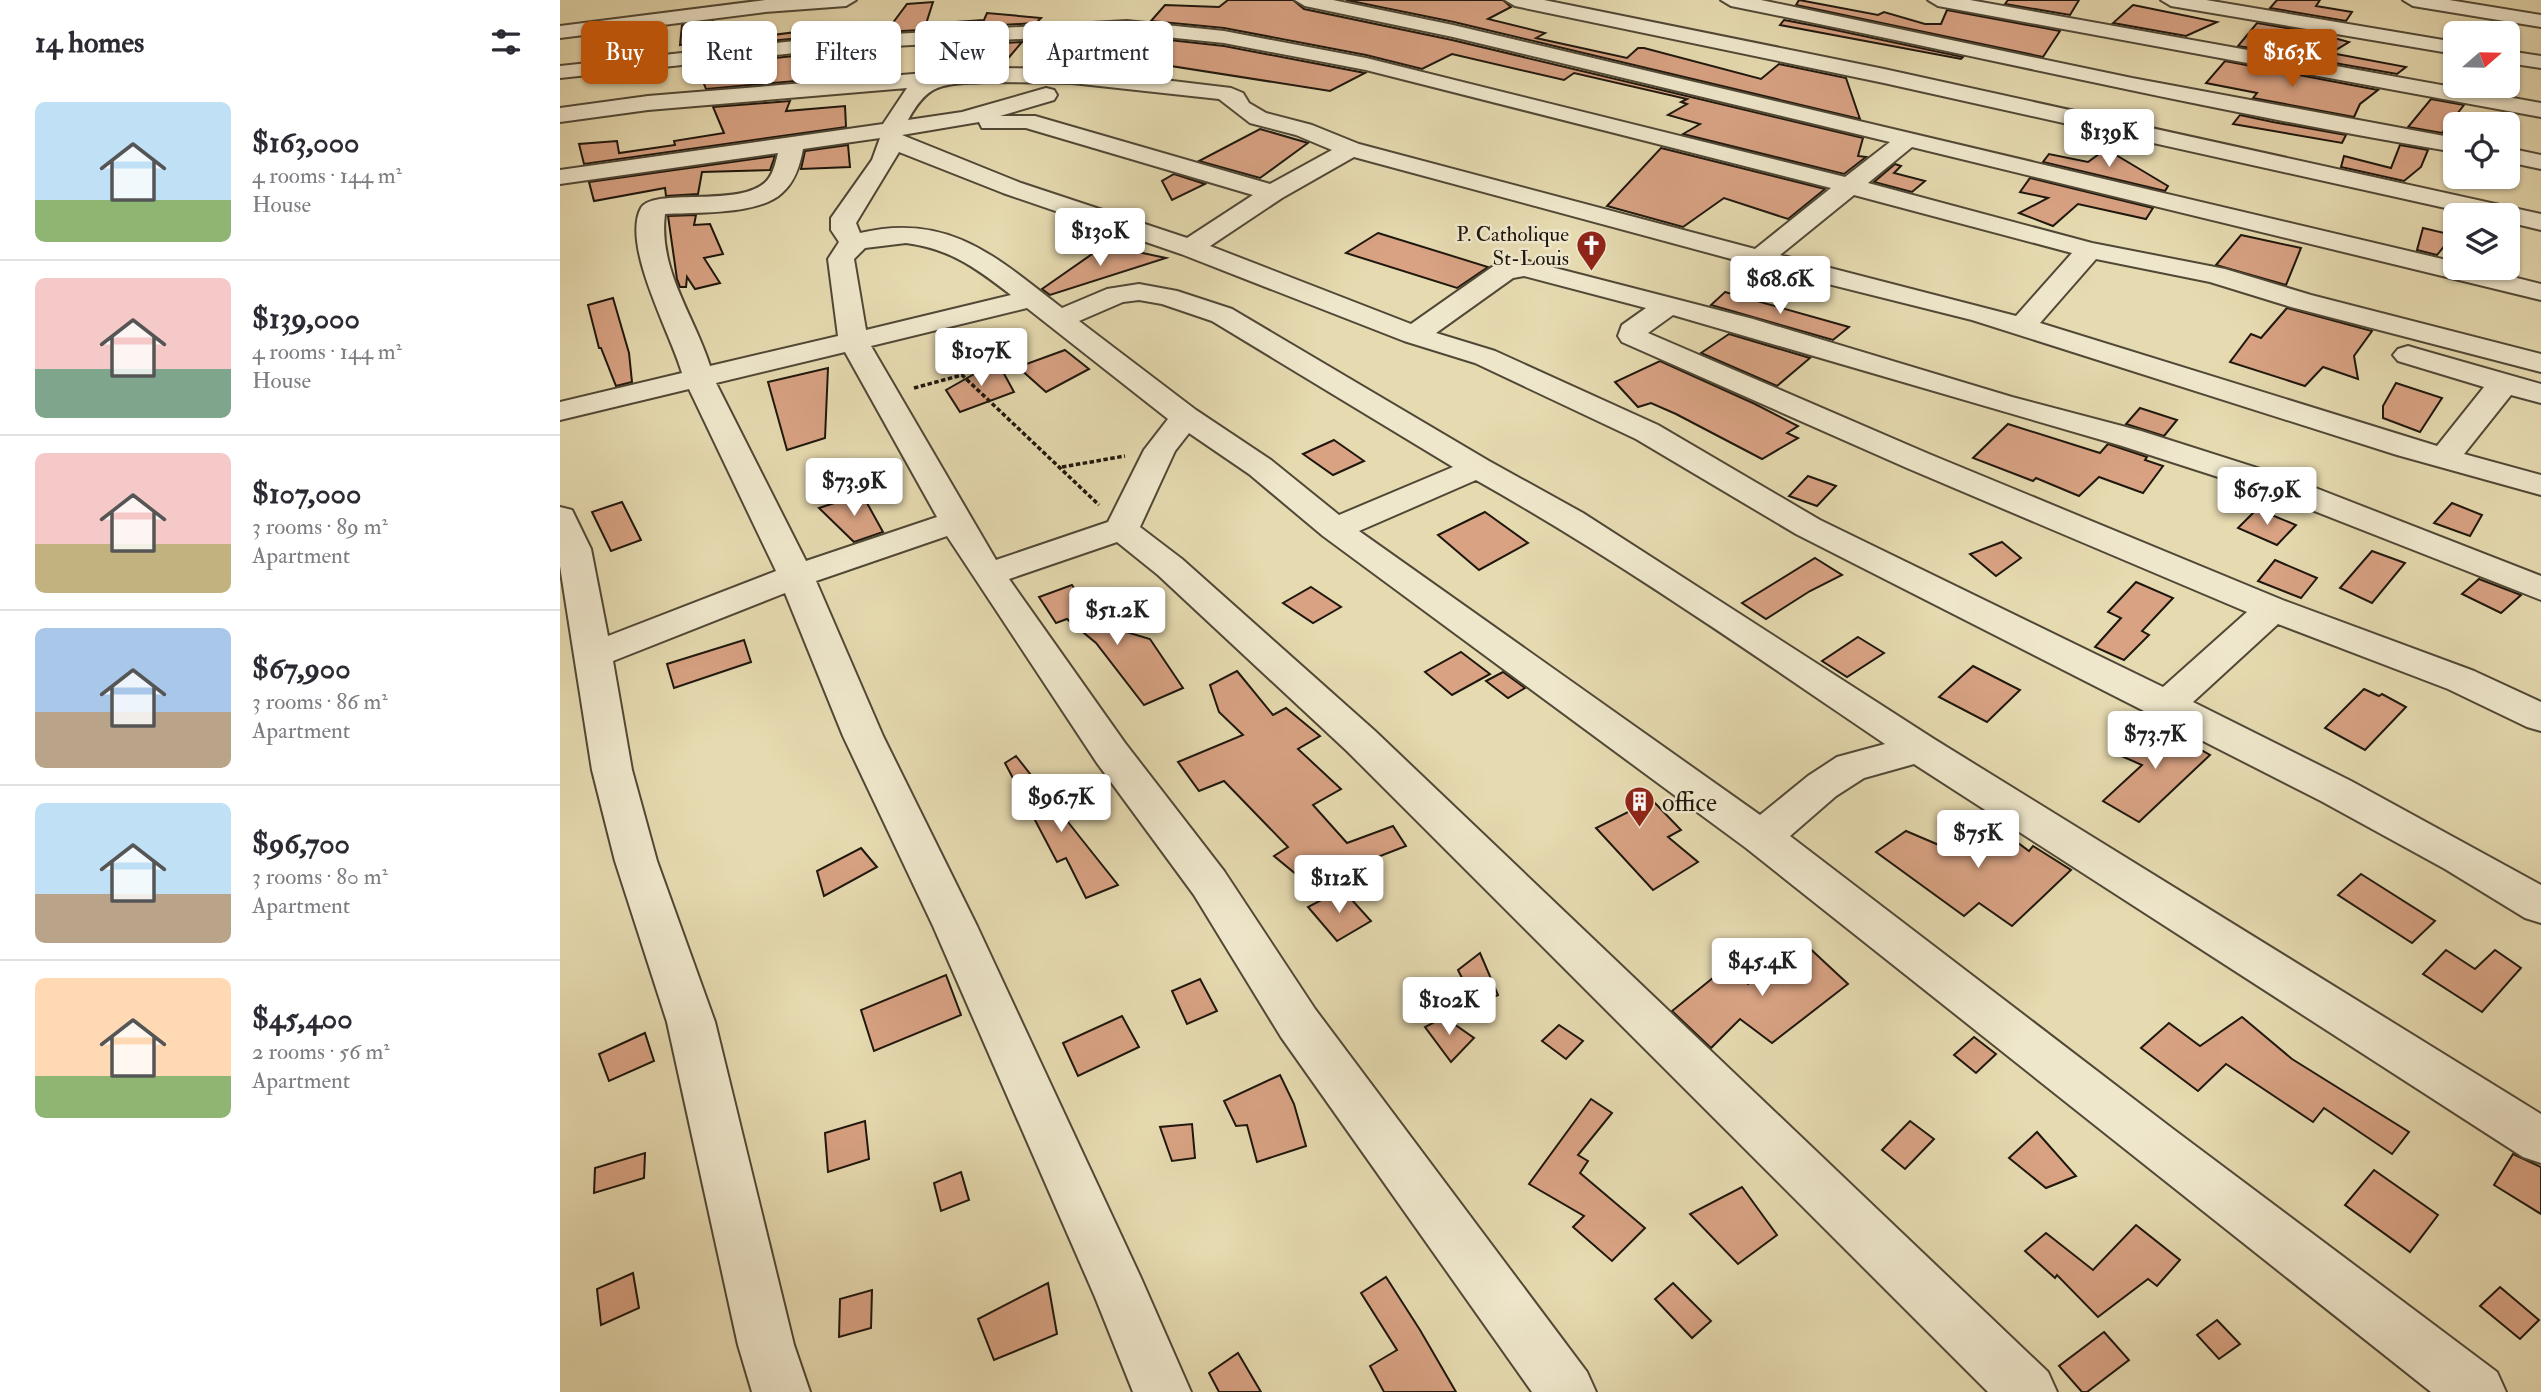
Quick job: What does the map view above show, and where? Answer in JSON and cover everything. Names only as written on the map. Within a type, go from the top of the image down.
[{"type":"street","points":[[560,32],[744,9],[846,0]]},
{"type":"street","points":[[1305,0],[1453,31],[1735,115],[1908,139],[2354,244],[2541,292]]},
{"type":"street","points":[[1515,0],[2286,163],[2541,222]]},
{"type":"street","points":[[1594,15],[1615,0]]},
{"type":"street","points":[[1731,0],[1897,33],[2132,85],[2443,143]]},
{"type":"street","points":[[1938,0],[2541,110]]},
{"type":"street","points":[[2171,0],[2443,46]]},
{"type":"street","points":[[2413,0],[2541,22]]},
{"type":"street","points":[[744,9],[746,21]]},
{"type":"street","points":[[777,48],[1071,18],[1278,46],[1366,64],[1715,150],[2090,250],[2215,275],[2301,301],[2541,363]]},
{"type":"street","points":[[560,72],[682,59]]},
{"type":"street","points":[[2520,59],[2541,62]]},
{"type":"street","points":[[560,115],[648,103],[915,80]]},
{"type":"street","points":[[856,242],[845,235],[842,228],[844,218],[884,160],[891,136],[910,96],[927,84]]},
{"type":"street","points":[[1027,121],[1057,84]]},
{"type":"street","points":[[1157,84],[1230,95],[1240,107],[1258,118],[1304,130],[1351,149],[2022,326],[2444,458],[2541,485]]},
{"type":"street","points":[[560,177],[792,144],[891,136],[964,119],[1046,95]]},
{"type":"street","points":[[1715,150],[1735,115]]},
{"type":"street","points":[[964,119],[999,124],[1027,121],[1273,193]]},
{"type":"street","points":[[891,136],[1012,188],[1190,248],[1414,335],[1485,357],[1647,432],[1808,527],[2347,797],[2460,858],[2541,906]]},
{"type":"street","points":[[1760,258],[1908,139]]},
{"type":"street","points":[[792,144],[786,169],[768,192],[748,199],[653,210],[650,225],[657,269],[694,358],[698,377],[796,576],[863,736],[955,926],[1122,1296],[1162,1392]]},
{"type":"street","points":[[1190,248],[1273,193],[1351,149]]},
{"type":"street","points":[[2520,158],[2541,162]]},
{"type":"street","points":[[1567,1392],[1298,1023],[1209,883],[1111,753],[955,522],[853,340],[841,259],[846,249],[856,242],[890,236],[937,239],[981,258],[1045,309],[1173,433],[1260,467],[1335,529],[1761,837],[2477,1392]]},
{"type":"street","points":[[2022,326],[2090,250]]},
{"type":"street","points":[[1414,335],[1505,271],[1516,267],[1743,325],[2168,450],[2283,487],[2469,558],[2541,589]]},
{"type":"street","points":[[560,411],[853,340],[1045,309],[1130,292],[1147,292],[1197,306],[1222,316],[1571,520],[1767,646],[1920,749],[2541,1141]]},
{"type":"street","points":[[2301,301],[2278,311],[2275,316],[2283,321],[2541,394]]},
{"type":"street","points":[[1667,307],[1632,331],[1632,336],[1906,456],[2272,609],[2371,643],[2462,680],[2541,719]]},
{"type":"street","points":[[2444,458],[2494,394],[2506,384]]},
{"type":"street","points":[[988,574],[1122,529],[1173,433]]},
{"type":"street","points":[[1335,529],[1478,468]]},
{"type":"street","points":[[593,655],[796,576],[955,522]]},
{"type":"street","points":[[1122,529],[1170,567],[1361,741],[2028,1392]]},
{"type":"street","points":[[565,545],[589,620],[612,769],[636,861],[691,1023],[766,1345],[781,1392]]},
{"type":"street","points":[[2166,706],[2272,609]]},
{"type":"street","points":[[1761,837],[1822,786],[1851,767],[1920,749]]},
{"type":"path","points":[[886,396],[962,375],[1062,467],[1122,529]]},
{"type":"path","points":[[1062,467],[1173,433]]},
{"type":"building","points":[[1228,0],[1293,0],[1304,9],[1452,40],[1863,138],[1858,156],[1866,157],[1844,174],[1683,134],[1700,124],[1668,115],[1687,104],[1681,102],[1687,99],[1574,73],[1564,80],[1452,54],[1422,69],[1366,55],[1224,28],[1151,21],[1165,5],[1219,7]]},
{"type":"building","points":[[1346,0],[1503,0],[1511,7],[1488,19],[1545,33],[1536,38],[1627,58],[1638,48],[1644,48],[1761,79],[1779,64],[1846,78],[1860,119],[1454,22]]},
{"type":"building","points":[[1799,0],[1878,15],[1884,12],[1925,24],[1941,24],[1947,10],[2060,31],[2043,57],[1796,5]]},
{"type":"building","points":[[2008,0],[2079,0],[2070,15],[2005,4]]},
{"type":"building","points":[[2277,0],[2320,0],[2316,6],[2352,12],[2346,21],[2270,8]]},
{"type":"building","points":[[933,2],[927,21],[915,21],[915,30],[901,31],[901,21],[894,21],[907,4]]},
{"type":"building","points":[[2133,5],[2217,22],[2186,36],[2113,23]]},
{"type":"building","points":[[987,13],[1041,18],[1038,21],[1023,21],[1023,24],[970,21],[984,20]]},
{"type":"building","points":[[1784,20],[1963,57],[1961,59],[1780,25]]},
{"type":"building","points":[[2257,23],[2335,36],[2334,38],[2349,42],[2331,53],[2406,67],[2397,74],[2238,46]]},
{"type":"building","points":[[791,33],[791,39],[777,40],[777,34]]},
{"type":"building","points":[[1173,40],[1224,46],[1365,73],[1330,91],[1173,66]]},
{"type":"building","points":[[1022,42],[1009,57],[1009,43]]},
{"type":"building","points":[[791,56],[791,81],[777,83],[777,58]]},
{"type":"building","points":[[2225,61],[2378,90],[2360,104],[2354,117],[2253,98],[2257,93],[2206,83]]},
{"type":"building","points":[[704,84],[762,84],[706,89]]},
{"type":"building","points":[[2431,99],[2464,105],[2458,112],[2443,112],[2442,133],[2408,127]]},
{"type":"building","points":[[790,101],[786,111],[845,106],[846,127],[584,164],[579,144],[617,141],[619,153],[675,145],[674,141],[724,133],[713,107]]},
{"type":"building","points":[[2240,115],[2346,135],[2342,143],[2233,124]]},
{"type":"building","points":[[1260,129],[1308,143],[1260,178],[1199,161]]},
{"type":"building","points":[[848,145],[850,167],[801,169],[805,151]]},
{"type":"building","points":[[2400,145],[2428,150],[2421,167],[2404,181],[2341,167],[2344,156],[2391,168]]},
{"type":"building","points":[[1661,148],[1825,189],[1788,219],[1724,198],[1683,227],[1607,206]]},
{"type":"building","points":[[2106,149],[2168,186],[2165,191],[2043,162],[2049,154],[2088,162]]},
{"type":"building","points":[[775,156],[770,170],[702,172],[698,194],[666,196],[665,188],[594,201],[589,182]]},
{"type":"building","points":[[1895,164],[1901,166],[1894,173],[1925,181],[1912,192],[1874,182]]},
{"type":"building","points":[[1174,174],[1205,184],[1172,200],[1162,181]]},
{"type":"building","points":[[2030,178],[2153,208],[2146,219],[2078,204],[2053,226],[2019,213],[2048,198],[2020,192]]},
{"type":"building","points":[[696,215],[694,225],[710,224],[723,254],[704,258],[720,283],[695,289],[687,277],[686,287],[680,287],[677,279],[668,216]]},
{"type":"building","points":[[2423,228],[2443,233],[2443,248],[2437,255],[2417,250]]},
{"type":"building","points":[[1378,233],[1488,267],[1457,288],[1346,253]]},
{"type":"building","points":[[2241,235],[2301,248],[2286,285],[2216,265]]},
{"type":"building","points":[[1105,245],[1166,258],[1050,295],[1042,289]]},
{"type":"building","points":[[1725,292],[1849,327],[1833,340],[1711,305]]},
{"type":"building","points":[[613,298],[629,353],[632,382],[616,386],[599,348],[588,305]]},
{"type":"building","points":[[2287,308],[2372,331],[2354,356],[2358,379],[2323,367],[2305,386],[2230,362],[2251,334],[2261,338]]},
{"type":"building","points":[[1729,334],[1810,358],[1777,386],[1701,353]]},
{"type":"building","points":[[1065,350],[1089,369],[1046,392],[1018,367]]},
{"type":"building","points":[[997,361],[1014,392],[960,412],[946,390]]},
{"type":"building","points":[[1660,361],[1798,426],[1787,433],[1798,438],[1762,459],[1651,403],[1638,407],[1615,382]]},
{"type":"building","points":[[828,368],[825,438],[787,450],[768,382]]},
{"type":"building","points":[[2396,383],[2442,398],[2420,432],[2383,418],[2383,406]]},
{"type":"building","points":[[2140,408],[2177,420],[2164,436],[2126,424]]},
{"type":"building","points":[[2008,424],[2100,453],[2108,444],[2147,457],[2145,460],[2163,466],[2143,493],[2099,477],[2079,496],[2036,478],[2033,481],[1973,458]]},
{"type":"building","points":[[1334,440],[1364,461],[1333,475],[1303,454]]},
{"type":"building","points":[[1808,476],[1836,486],[1817,506],[1789,496]]},
{"type":"building","points":[[862,494],[883,532],[854,542],[819,508]]},
{"type":"building","points":[[622,502],[641,540],[611,551],[592,512]]},
{"type":"building","points":[[2452,503],[2482,515],[2470,536],[2434,523]]},
{"type":"building","points":[[2257,509],[2296,525],[2277,545],[2238,528]]},
{"type":"building","points":[[1485,512],[1528,543],[1479,570],[1438,535]]},
{"type":"building","points":[[2002,542],[2021,558],[1996,576],[1970,554]]},
{"type":"building","points":[[2372,551],[2405,563],[2372,603],[2340,588]]},
{"type":"building","points":[[1815,558],[1842,575],[1810,591],[1766,619],[1742,603]]},
{"type":"building","points":[[2275,560],[2317,578],[2301,598],[2258,581]]},
{"type":"building","points":[[2479,579],[2521,595],[2501,613],[2462,594]]},
{"type":"building","points":[[2136,582],[2173,598],[2142,631],[2149,635],[2124,660],[2095,647],[2121,618],[2108,612]]},
{"type":"building","points":[[1072,585],[1099,624],[1150,639],[1183,688],[1144,705],[1096,643],[1067,619],[1056,623],[1039,597]]},
{"type":"building","points":[[1311,587],[1341,607],[1313,623],[1283,603]]},
{"type":"building","points":[[1858,637],[1884,653],[1847,677],[1822,661]]},
{"type":"building","points":[[744,640],[751,662],[674,688],[667,664]]},
{"type":"building","points":[[1461,652],[1490,674],[1452,695],[1425,672]]},
{"type":"building","points":[[1973,666],[2020,690],[1987,722],[1939,697]]},
{"type":"building","points":[[1237,671],[1273,715],[1286,708],[1320,736],[1298,749],[1341,789],[1313,805],[1347,843],[1393,826],[1406,846],[1308,884],[1274,856],[1288,847],[1224,781],[1199,791],[1178,762],[1243,735],[1219,712],[1210,685]]},
{"type":"building","points":[[1503,672],[1525,688],[1508,698],[1486,681]]},
{"type":"building","points":[[2364,689],[2379,696],[2382,694],[2406,707],[2365,750],[2325,728]]},
{"type":"building","points":[[2155,724],[2210,755],[2139,822],[2103,801],[2142,765],[2119,755]]},
{"type":"building","points":[[1016,756],[1118,885],[1086,898],[1066,858],[1057,862],[1005,763]]},
{"type":"building","points":[[1652,800],[1681,830],[1668,837],[1698,862],[1653,890],[1596,828]]},
{"type":"building","points":[[1982,816],[2029,851],[2033,846],[2071,870],[2012,926],[1979,903],[1964,916],[1876,852],[1906,831],[1939,845]]},
{"type":"building","points":[[861,848],[877,867],[824,896],[817,871]]},
{"type":"building","points":[[2361,874],[2435,921],[2412,943],[2338,895]]},
{"type":"building","points":[[1342,889],[1371,921],[1337,941],[1308,907]]},
{"type":"building","points":[[1804,943],[1848,984],[1772,1043],[1740,1019],[1711,1048],[1672,1011],[1730,964],[1748,984]]},
{"type":"building","points":[[2446,950],[2475,969],[2495,950],[2521,968],[2482,1012],[2423,974]]},
{"type":"building","points":[[1480,953],[1498,995],[1476,1006],[1458,970]]},
{"type":"building","points":[[946,975],[961,1015],[874,1051],[861,1010]]},
{"type":"building","points":[[1200,979],[1217,1011],[1187,1024],[1172,991]]},
{"type":"building","points":[[1122,1016],[1139,1047],[1078,1076],[1063,1043]]},
{"type":"building","points":[[1444,1017],[1474,1038],[1451,1062],[1425,1027]]},
{"type":"building","points":[[2242,1017],[2292,1059],[2409,1132],[2392,1154],[2324,1108],[2313,1122],[2226,1064],[2198,1091],[2141,1048],[2169,1023],[2200,1046]]},
{"type":"building","points":[[1559,1025],[1583,1041],[1566,1059],[1542,1041]]},
{"type":"building","points":[[645,1033],[654,1061],[609,1081],[599,1054]]},
{"type":"building","points":[[1974,1037],[1996,1054],[1976,1073],[1954,1055]]},
{"type":"building","points":[[1280,1075],[1294,1104],[1306,1146],[1257,1162],[1247,1125],[1236,1126],[1224,1101]]},
{"type":"building","points":[[1591,1099],[1612,1113],[1578,1155],[1588,1161],[1580,1173],[1645,1228],[1612,1261],[1573,1227],[1584,1216],[1529,1184]]},
{"type":"building","points":[[865,1121],[869,1159],[828,1172],[825,1133]]},
{"type":"building","points":[[1910,1121],[1934,1139],[1905,1169],[1882,1150]]},
{"type":"building","points":[[1192,1124],[1195,1158],[1172,1161],[1160,1127]]},
{"type":"building","points":[[2037,1132],[2076,1176],[2046,1188],[2009,1158]]},
{"type":"building","points":[[645,1153],[644,1178],[594,1193],[595,1168]]},
{"type":"building","points":[[2513,1154],[2541,1167],[2541,1214],[2494,1185]]},
{"type":"building","points":[[2374,1170],[2438,1215],[2410,1252],[2345,1205]]},
{"type":"building","points":[[961,1172],[969,1200],[941,1211],[934,1183]]},
{"type":"building","points":[[1742,1187],[1777,1235],[1738,1264],[1690,1214]]},
{"type":"building","points":[[2136,1225],[2180,1260],[2157,1286],[2148,1279],[2098,1317],[2057,1275],[2055,1278],[2025,1251],[2046,1233],[2093,1270]]},
{"type":"building","points":[[633,1273],[639,1308],[601,1325],[597,1289]]},
{"type":"building","points":[[1386,1277],[1456,1392],[1384,1392],[1370,1366],[1397,1350],[1361,1293]]},
{"type":"building","points":[[1048,1283],[1057,1334],[994,1360],[978,1319]]},
{"type":"building","points":[[1673,1283],[1711,1321],[1692,1338],[1655,1299]]},
{"type":"building","points":[[2500,1287],[2539,1320],[2520,1339],[2480,1306]]},
{"type":"building","points":[[872,1290],[871,1328],[839,1337],[840,1299]]},
{"type":"building","points":[[2217,1320],[2240,1344],[2219,1359],[2197,1335]]},
{"type":"building","points":[[2104,1332],[2129,1360],[2087,1392],[2082,1392],[2059,1366]]},
{"type":"building","points":[[1238,1353],[1261,1392],[1219,1392],[1209,1373]]},
{"type":"place","name":"P. Catholique St-Louis","points":[[1592,273]]},
{"type":"place","name":"office","points":[[1639,829]]}]
